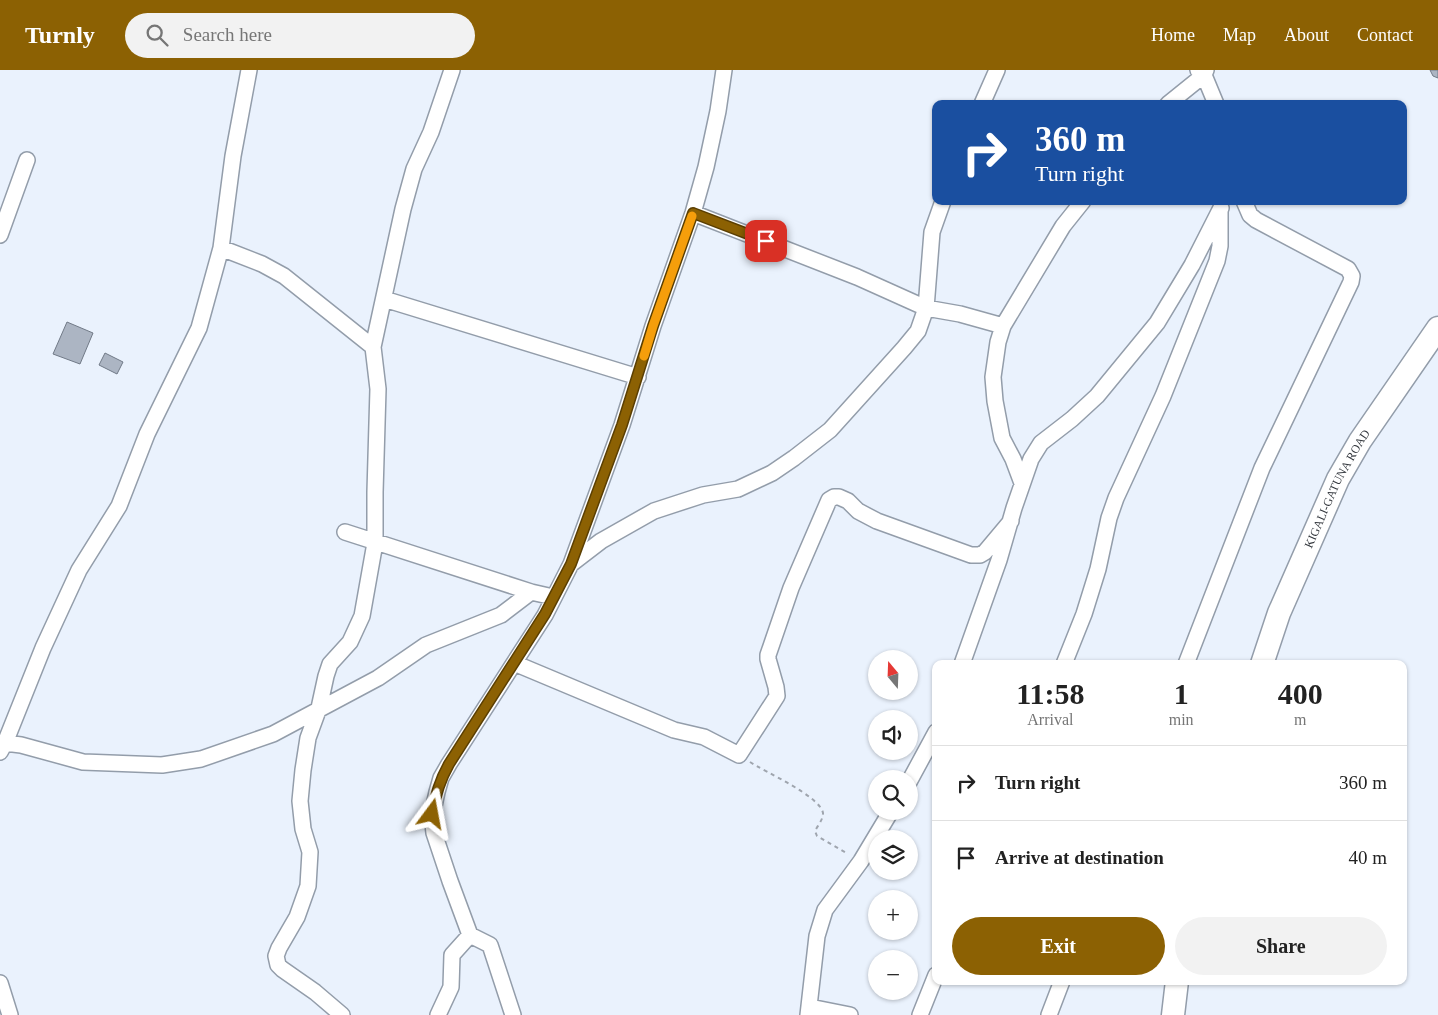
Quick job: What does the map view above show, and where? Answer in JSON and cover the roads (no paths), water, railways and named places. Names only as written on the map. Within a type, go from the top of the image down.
[{"type":"highway","name":"KIGALI-GATUNA ROAD","points":[[1263,660],[1279,613],[1338,479],[1360,441],[1438,328]]},
{"type":"highway","points":[[1173,1015],[1177,985]]},
{"type":"street","points":[[2,748],[43,648],[79,570],[119,506],[147,434],[199,328],[221,248],[233,156],[249,70]]},
{"type":"street","points":[[342,1015],[315,992],[278,965],[276,956],[297,916],[308,886],[310,852],[303,829],[300,801],[308,738],[319,708],[330,664],[350,642],[362,616],[375,543],[378,389],[374,347],[403,209],[414,168],[431,132],[452,70]]},
{"type":"street","points":[[513,1015],[490,945],[470,935],[434,833],[432,814],[434,804],[442,778],[449,764],[545,614],[571,564],[619,434],[653,326],[693,213],[706,167],[718,111],[724,70]]},
{"type":"street","points":[[984,100],[997,70]]},
{"type":"street","points":[[1172,100],[1203,72],[1214,100]]},
{"type":"street","points":[[0,235],[27,160]]},
{"type":"street","points":[[571,564],[601,541],[654,511],[703,495],[738,489],[772,473],[830,430],[918,331],[926,308],[932,232],[942,205]]},
{"type":"street","points":[[1022,483],[1013,459],[1002,438],[995,401],[993,377],[998,342],[1003,326],[1063,226],[1080,205]]},
{"type":"street","points":[[963,660],[999,560],[1031,459],[1041,443],[1072,419],[1097,396],[1157,323],[1192,266],[1221,205]]},
{"type":"street","points":[[1066,660],[1084,614],[1098,569],[1109,518],[1116,498],[1163,396],[1217,261],[1220,246],[1221,205]]},
{"type":"street","points":[[1188,660],[1262,468],[1351,282],[1352,276],[1348,269],[1256,220],[1250,215],[1246,205]]},
{"type":"street","points":[[693,213],[856,277],[926,308],[960,314],[1003,326]]},
{"type":"street","points":[[221,248],[262,264],[284,276],[374,347]]},
{"type":"street","points":[[384,299],[638,378]]},
{"type":"street","points":[[514,663],[674,730],[704,737],[739,755],[777,696],[768,654],[791,588],[829,500],[839,497],[848,501],[858,511],[877,521],[971,555],[980,556],[985,552],[1010,521]]},
{"type":"street","points":[[345,532],[531,592],[553,597]]},
{"type":"street","points":[[2,748],[21,744],[83,762],[162,765],[201,759],[273,734],[378,678],[426,645],[501,615],[531,592]]},
{"type":"street","points":[[915,770],[932,739]]},
{"type":"street","points":[[850,1015],[809,1011],[817,936],[825,910],[861,861],[886,820]]},
{"type":"street","points":[[438,1015],[451,987],[452,955],[470,935]]},
{"type":"street","points":[[0,983],[3,1002],[10,1015]]},
{"type":"street","points":[[920,1015],[932,985]]},
{"type":"street","points":[[1049,1015],[1060,985]]}]
